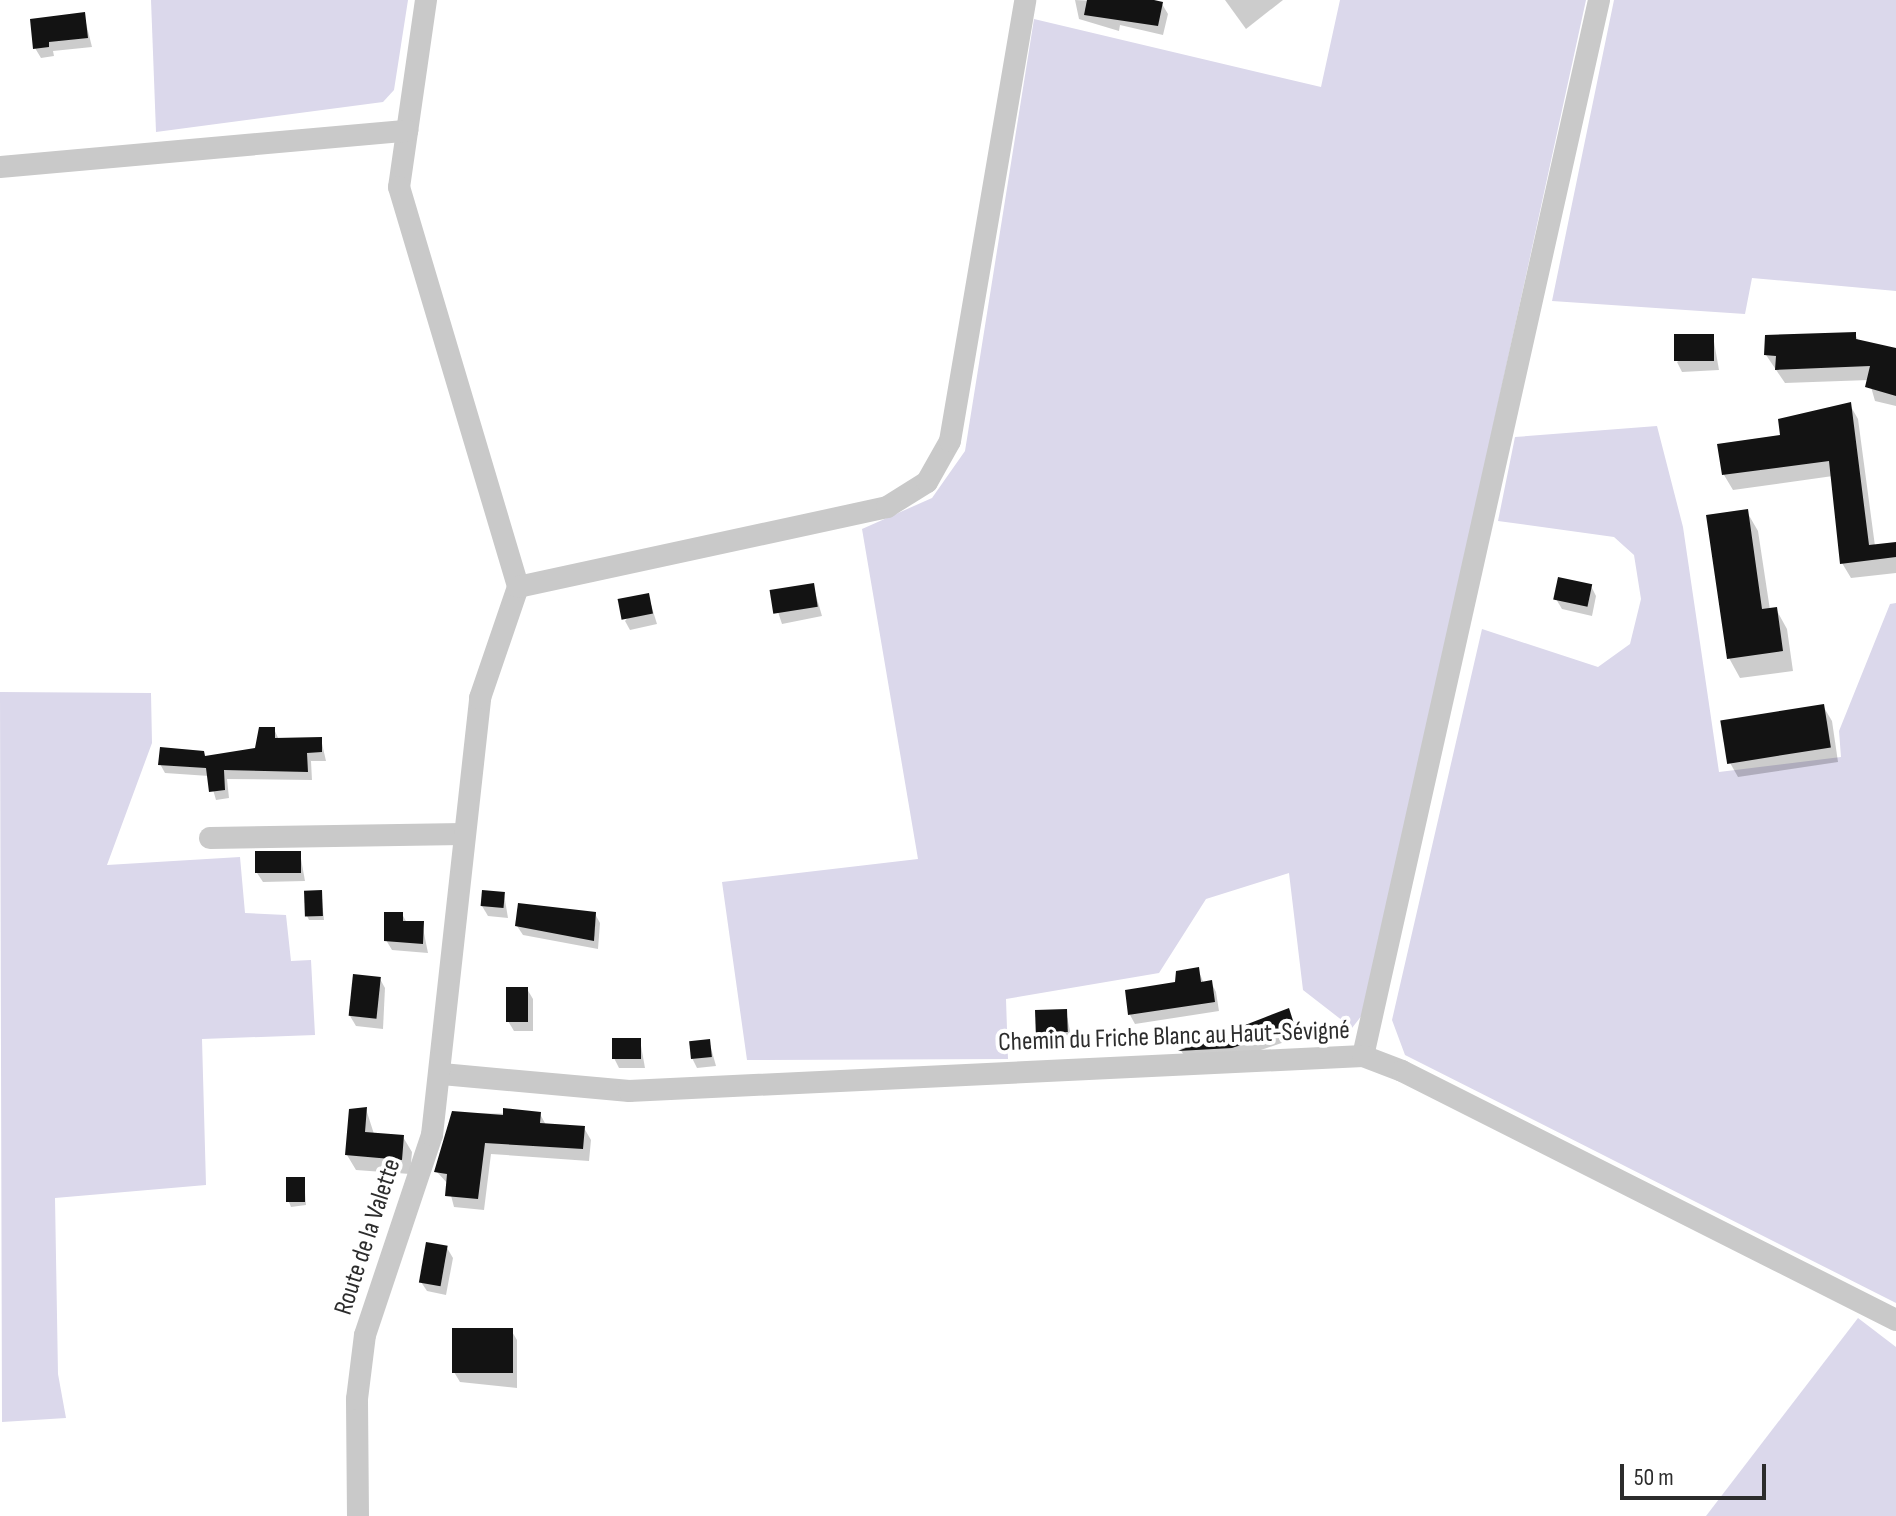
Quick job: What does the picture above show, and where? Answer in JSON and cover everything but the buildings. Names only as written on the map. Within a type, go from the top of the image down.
[{"type":"street","points":[[426,0],[399,187],[518,587],[887,507],[927,482],[950,441],[1025,0]]},
{"type":"street","points":[[1363,1056],[1599,0]]},
{"type":"street","points":[[0,167],[407,131]]},
{"type":"street","name":"Route de la Valette","points":[[358,1516],[357,1399],[365,1335],[432,1135],[442,1074],[463,834],[480,698],[518,587]]},
{"type":"street","points":[[210,838],[463,834]]},
{"type":"street","name":"Chemin du Friche Blanc au Haut-Sévigné","points":[[442,1074],[629,1091],[1363,1056],[1416,1078],[1896,1320]]},
{"type":"shaded area","points":[[151,0],[408,0],[394,90],[383,102],[156,132]]},
{"type":"shaded area","points":[[1340,0],[1586,0],[1366,1010],[1352,1028],[1303,990],[1289,873],[1206,899],[1159,973],[1006,999],[1008,1059],[747,1060],[722,882],[918,859],[862,529],[932,498],[965,451],[1034,19],[1321,87]]},
{"type":"shaded area","points":[[1614,0],[1896,0],[1896,291],[1752,278],[1745,314],[1552,301]]},
{"type":"shaded area","points":[[1657,426],[1683,527],[1719,772],[1841,757],[1839,731],[1890,604],[1896,603],[1896,1303],[1405,1055],[1392,1020],[1482,629],[1598,667],[1630,644],[1641,599],[1634,555],[1614,537],[1498,521],[1515,437]]},
{"type":"shaded area","points":[[0,692],[151,693],[152,743],[107,865],[240,857],[245,913],[286,915],[291,961],[311,960],[315,1035],[202,1039],[206,1185],[55,1198],[58,1374],[66,1418],[2,1422]]},
{"type":"shaded area","points":[[1858,1318],[1896,1347],[1896,1516],[1706,1516]]}]
